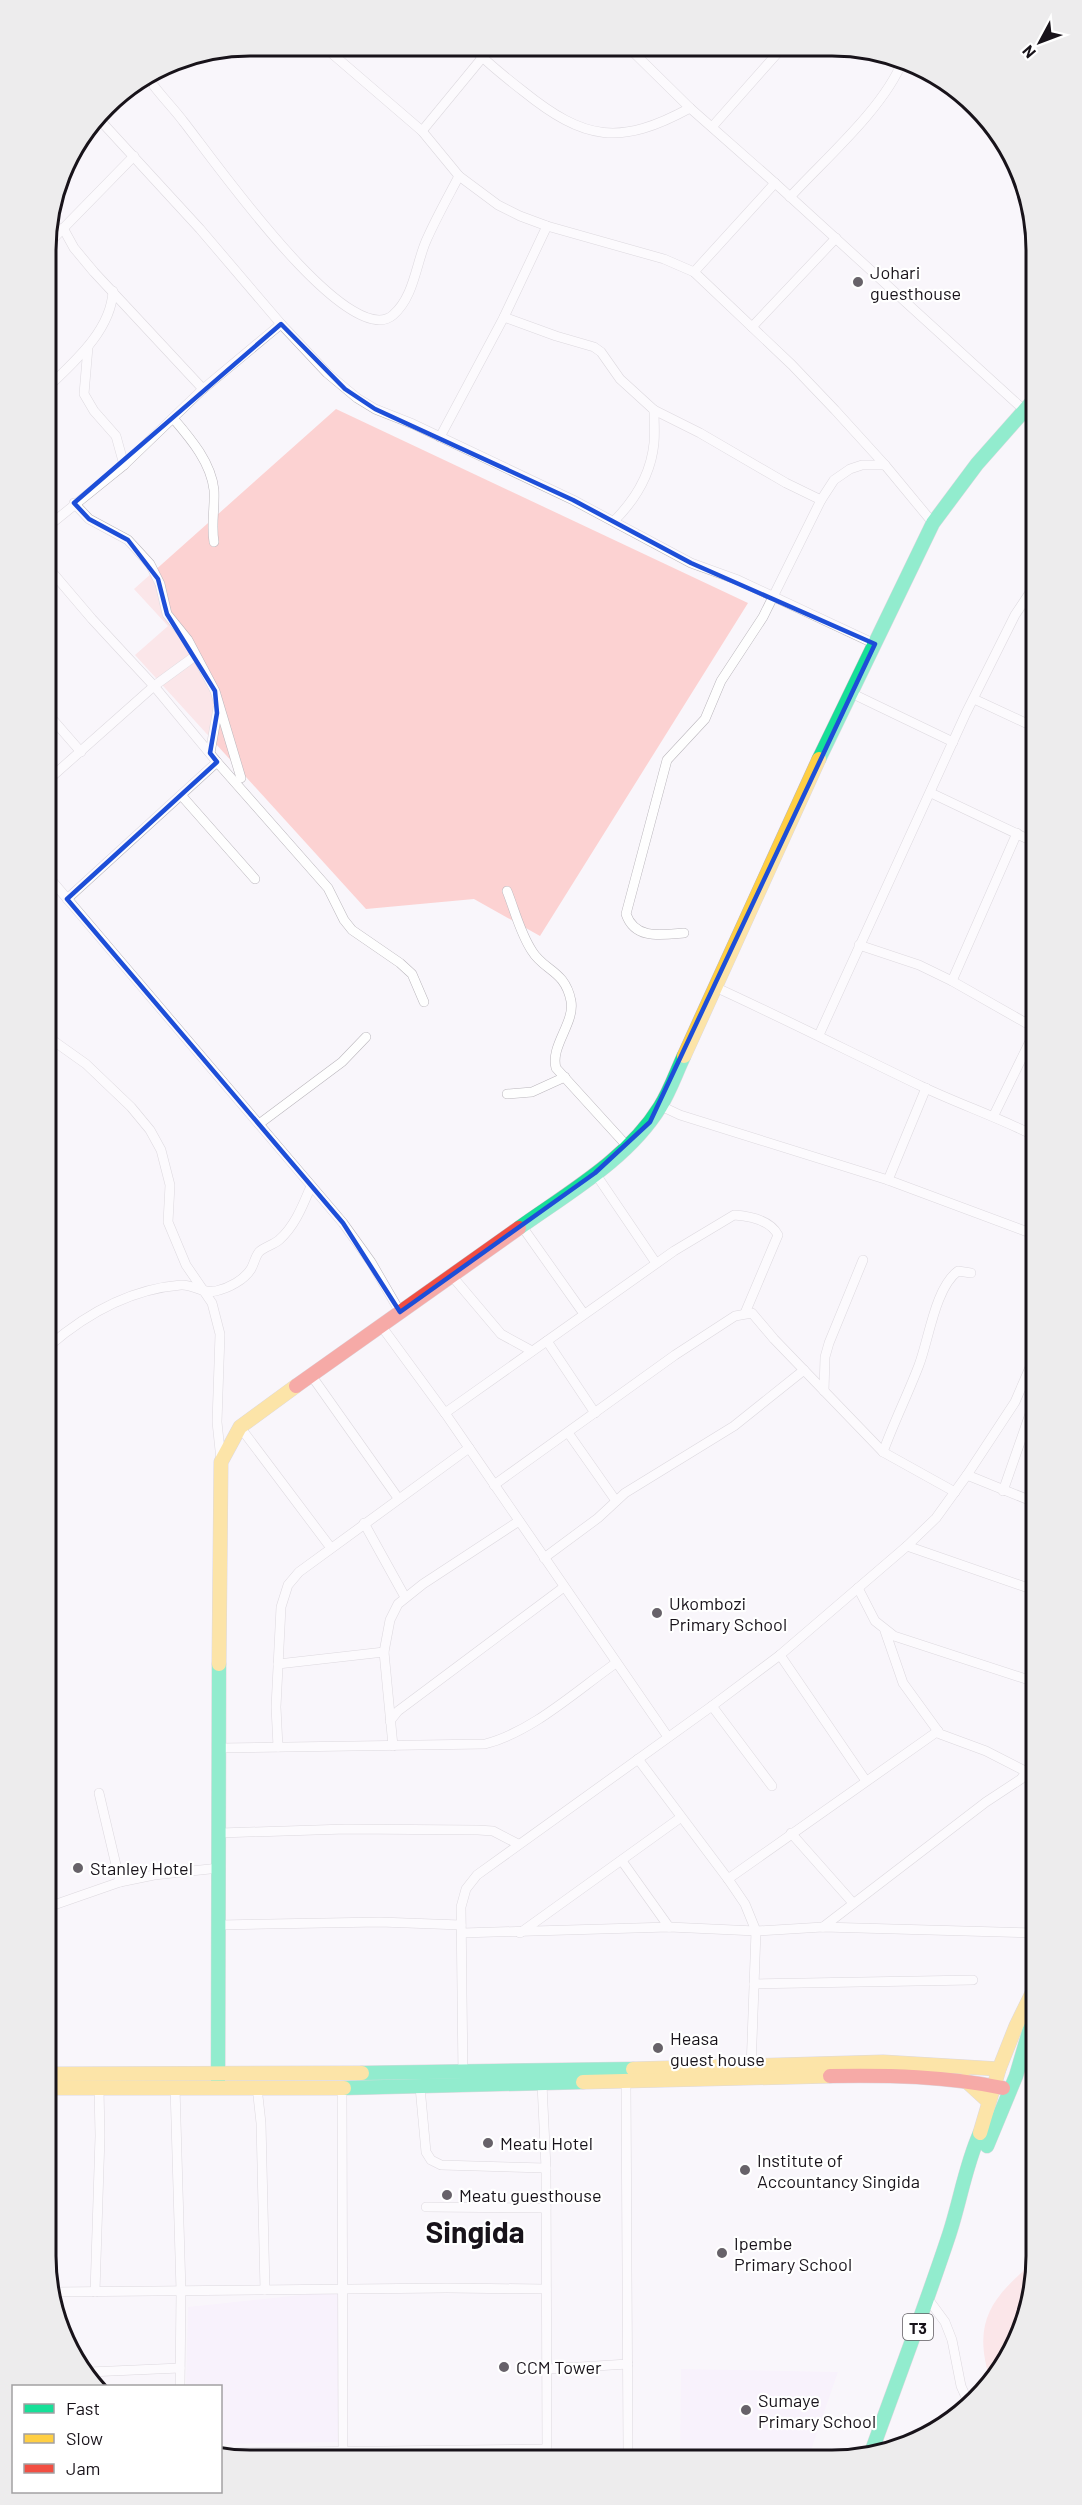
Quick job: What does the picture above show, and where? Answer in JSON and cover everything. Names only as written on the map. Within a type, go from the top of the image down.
[{"type":"main road","points":[[218,2080],[220,1748],[218,1557],[221,1462],[231,1440],[240,1427],[595,1173],[627,1146],[650,1122],[661,1106],[812,773],[933,523],[977,464],[1026,408]]},
{"type":"main road","name":"T3","points":[[962,2199],[971,2154],[999,2069],[1026,2006]]},
{"type":"main road","name":"T3","points":[[874,2445],[962,2199],[1010,2092],[1026,2046]]},
{"type":"main road","points":[[56,2088],[175,2087],[218,2080],[256,2087],[342,2088],[420,2087],[463,2079],[542,2084],[626,2082],[883,2062],[999,2069]]},
{"type":"main road","points":[[56,2074],[218,2080],[463,2079],[751,2071],[965,2080],[995,2085],[1010,2092]]},
{"type":"main road","points":[[965,2080],[989,2102]]},
{"type":"street","points":[[335,56],[422,131],[459,176],[498,205],[547,226],[664,259],[693,272],[792,365],[885,465],[933,523]]},
{"type":"street","points":[[637,56],[690,108],[1026,406]]},
{"type":"street","points":[[712,127],[774,56]]},
{"type":"street","points":[[422,131],[482,58],[549,112],[596,133],[637,132],[660,124],[690,108]]},
{"type":"street","points":[[790,197],[872,108],[900,68]]},
{"type":"street","points":[[154,86],[184,121],[245,202],[312,279],[345,307],[366,317],[384,320],[398,309],[418,270],[425,243],[459,176]]},
{"type":"street","points":[[103,123],[200,229],[280,324],[327,373],[357,398],[375,409],[440,437],[614,521],[691,563],[738,580],[875,644]]},
{"type":"street","points":[[56,235],[134,156]]},
{"type":"street","points":[[693,272],[775,183]]},
{"type":"street","points":[[440,437],[504,316],[547,226]]},
{"type":"street","points":[[63,228],[79,254],[203,389]]},
{"type":"street","points":[[752,327],[836,238]]},
{"type":"street","points":[[56,378],[88,347],[111,307],[113,291]]},
{"type":"street","points":[[504,316],[556,336],[594,347],[601,352],[620,379],[654,410],[708,437],[786,483],[821,500]]},
{"type":"street","points":[[56,519],[124,465],[203,389],[280,324]]},
{"type":"street","points":[[88,347],[84,394],[94,411],[116,436],[124,465]]},
{"type":"street","points":[[614,521],[635,497],[644,480],[654,446],[654,410]]},
{"type":"street","points":[[172,418],[193,443],[209,471],[214,491],[212,521],[214,542]]},
{"type":"street","points":[[684,933],[647,934],[636,930],[628,921],[627,907],[639,871],[667,760],[705,719],[721,681],[749,640],[821,500],[834,480],[849,469],[862,465],[885,465]]},
{"type":"street","points":[[74,504],[89,519],[128,540],[138,549],[158,579],[167,614],[188,640],[195,656],[209,677],[241,778]]},
{"type":"street","points":[[56,578],[154,686],[217,762],[328,888],[344,920],[352,930],[412,974],[424,1002]]},
{"type":"street","points":[[819,1035],[953,742],[1015,615],[1026,598]]},
{"type":"street","points":[[56,773],[154,686],[195,656]]},
{"type":"street","points":[[851,693],[953,742]]},
{"type":"street","points":[[974,699],[1026,723]]},
{"type":"street","points":[[210,753],[218,704]]},
{"type":"street","points":[[56,723],[81,752]]},
{"type":"street","points":[[67,899],[217,762]]},
{"type":"street","points":[[931,793],[1026,838]]},
{"type":"street","points":[[182,795],[255,879]]},
{"type":"street","points":[[952,981],[1017,833]]},
{"type":"street","points":[[56,886],[343,1223],[371,1262],[400,1312]]},
{"type":"street","points":[[507,891],[533,954],[562,979],[571,1002],[555,1064],[559,1072],[592,1110],[627,1146]]},
{"type":"street","points":[[860,945],[919,965],[1026,1023]]},
{"type":"street","points":[[715,987],[926,1088],[993,1115],[1026,1132]]},
{"type":"street","points":[[259,1124],[342,1062],[366,1037]]},
{"type":"street","points":[[56,1043],[97,1073],[131,1107],[153,1136],[164,1161],[170,1185],[168,1222],[186,1265],[214,1308],[220,1334],[217,1422],[221,1462]]},
{"type":"street","points":[[56,1049],[68,1051]]},
{"type":"street","points":[[993,1115],[1026,1049]]},
{"type":"street","points":[[507,1094],[532,1092],[565,1077]]},
{"type":"street","points":[[888,1180],[926,1088]]},
{"type":"street","points":[[661,1106],[680,1115],[888,1180],[1026,1231]]},
{"type":"street","points":[[595,1173],[656,1263]]},
{"type":"street","points":[[56,1341],[88,1317],[124,1298],[161,1287],[184,1285],[203,1291],[216,1291],[228,1286],[248,1273],[260,1252],[279,1240],[291,1227],[311,1186]]},
{"type":"street","points":[[445,1413],[656,1263],[734,1215],[755,1218],[776,1231],[777,1240],[745,1313]]},
{"type":"street","points":[[521,1225],[584,1314]]},
{"type":"street","points":[[824,1391],[825,1357],[829,1343],[863,1260]]},
{"type":"street","points":[[883,1452],[895,1417],[919,1365],[946,1285],[958,1271],[971,1273]]},
{"type":"street","points":[[452,1276],[501,1334],[532,1351]]},
{"type":"street","points":[[494,1485],[569,1434],[675,1355],[735,1316],[752,1313],[774,1339],[883,1452],[955,1492]]},
{"type":"street","points":[[382,1327],[445,1413],[668,1737]]},
{"type":"street","points":[[547,1341],[595,1413]]},
{"type":"street","points":[[544,1558],[644,1480],[734,1426],[804,1370]]},
{"type":"street","points":[[311,1375],[398,1498]]},
{"type":"street","points":[[463,2079],[461,1907],[466,1889],[477,1875],[780,1655],[907,1546],[936,1518],[967,1475],[1015,1402],[1026,1377]]},
{"type":"street","points":[[1015,1402],[1026,1408]]},
{"type":"street","points":[[240,1427],[331,1548]]},
{"type":"street","points":[[1004,1491],[1026,1430]]},
{"type":"street","points":[[569,1434],[616,1501]]},
{"type":"street","points":[[278,1747],[276,1707],[281,1607],[288,1586],[299,1572],[469,1448]]},
{"type":"street","points":[[967,1475],[1026,1500]]},
{"type":"street","points":[[393,1746],[384,1652],[390,1620],[398,1604],[405,1597],[519,1521]]},
{"type":"street","points":[[364,1523],[405,1597]]},
{"type":"street","points":[[907,1546],[1026,1587]]},
{"type":"street","points":[[390,1721],[405,1705],[564,1587]]},
{"type":"street","points":[[858,1588],[876,1621],[885,1631],[894,1636],[1026,1679]]},
{"type":"street","points":[[885,1631],[903,1683],[938,1731],[948,1739],[986,1751],[1026,1771]]},
{"type":"street","points":[[278,1664],[384,1652]]},
{"type":"street","points":[[780,1655],[866,1781]]},
{"type":"street","points":[[220,1748],[485,1744],[502,1740],[523,1728],[616,1663]]},
{"type":"street","points":[[712,1706],[772,1786]]},
{"type":"street","points":[[728,1879],[938,1731]]},
{"type":"street","points":[[638,1759],[680,1818],[728,1879],[748,1911],[756,1931],[751,2071]]},
{"type":"street","points":[[823,1927],[1026,1773]]},
{"type":"street","points":[[99,1793],[120,1882]]},
{"type":"street","points":[[520,1933],[680,1818]]},
{"type":"street","points":[[220,1833],[346,1829],[477,1830],[493,1831],[518,1844]]},
{"type":"street","points":[[791,1833],[853,1904]]},
{"type":"street","points":[[622,1861],[669,1927]]},
{"type":"street","points":[[56,1904],[120,1882],[178,1871],[219,1868]]},
{"type":"street","points":[[219,1925],[380,1922],[520,1933],[669,1927],[756,1931],[823,1927],[1026,1933]]},
{"type":"street","points":[[754,1984],[973,1980]]},
{"type":"street","points":[[626,2082],[628,2450]]},
{"type":"street","points":[[542,2084],[546,2168],[547,2450]]},
{"type":"street","points":[[175,2087],[181,2291],[180,2385]]},
{"type":"street","points":[[256,2087],[261,2123],[264,2290]]},
{"type":"street","points":[[420,2087],[426,2152],[434,2163],[451,2166],[546,2168]]},
{"type":"street","points":[[95,2292],[100,2136],[99,2088]]},
{"type":"street","points":[[342,2088],[343,2450]]},
{"type":"street","points":[[426,2207],[546,2208]]},
{"type":"street","points":[[59,2292],[546,2289]]},
{"type":"street","points":[[928,2299],[945,2322],[952,2340],[961,2386],[965,2396]]},
{"type":"street","points":[[547,2369],[628,2364]]},
{"type":"street","points":[[95,2372],[180,2368]]},
{"type":"highlighted area","points":[[281,324],[345,389],[375,409],[573,500],[691,563],[875,644],[650,1122],[595,1173],[400,1312],[343,1223],[67,899],[217,762],[210,753],[217,713],[215,691],[167,614],[158,579],[128,540],[89,519],[74,503]]},
{"type":"shaded area","points":[[336,409],[748,603],[540,936],[474,899],[366,909],[135,655],[168,626],[134,589]]},
{"type":"shaded area","points":[[1026,2269],[1020,2306],[1012,2330],[988,2371],[983,2343],[989,2312],[997,2299]]},
{"type":"shaded area","points":[[338,2291],[342,2442],[222,2444],[222,2385],[186,2385],[188,2307]]},
{"type":"shaded area","points":[[681,2369],[838,2372],[811,2450],[680,2450]]},
{"type":"traffic: fast","points":[[819,759],[933,523],[977,464],[1026,409]]},
{"type":"traffic: fast","points":[[519,1228],[596,1174],[631,1143],[660,1107],[684,1056]]},
{"type":"traffic: fast","points":[[218,2087],[219,1664]]},
{"type":"traffic: fast","points":[[987,2146],[1016,2076],[1026,2042]]},
{"type":"traffic: fast","points":[[362,2073],[633,2069]]},
{"type":"traffic: fast","points":[[344,2088],[583,2082]]},
{"type":"traffic: fast","points":[[874,2445],[939,2265],[970,2158],[980,2133]]},
{"type":"traffic: slow","points":[[684,1056],[819,759]]},
{"type":"traffic: slow","points":[[219,1664],[221,1462],[240,1427],[296,1386]]},
{"type":"traffic: slow","points":[[980,2133],[999,2069],[1026,2006]]},
{"type":"traffic: slow","points":[[633,2069],[883,2062],[999,2069]]},
{"type":"traffic: slow","points":[[56,2074],[362,2073]]},
{"type":"traffic: slow","points":[[583,2082],[830,2076]]},
{"type":"traffic: slow","points":[[965,2080],[989,2102]]},
{"type":"traffic: slow","points":[[56,2088],[344,2088]]},
{"type":"traffic: jam","points":[[296,1386],[519,1228]]},
{"type":"traffic: jam","points":[[830,2076],[917,2077],[1003,2088]]},
{"type":"place","name":"Johari guesthouse","points":[[858,282]]},
{"type":"place","name":"Ukombozi Primary School","points":[[657,1613]]},
{"type":"place","name":"Stanley Hotel","points":[[78,1868]]},
{"type":"place","name":"Heasa guest house","points":[[658,2048]]},
{"type":"place","name":"Meatu Hotel","points":[[488,2143]]},
{"type":"place","name":"Institute of Accountancy Singida","points":[[745,2170]]},
{"type":"place","name":"Meatu guesthouse","points":[[447,2195]]},
{"type":"place","name":"Ipembe Primary School","points":[[722,2253]]},
{"type":"place","name":"CCM Tower","points":[[504,2367]]},
{"type":"place","name":"Sumaye Primary School","points":[[746,2410]]},
{"type":"district","name":"Singida","points":[[475,2231]]}]
